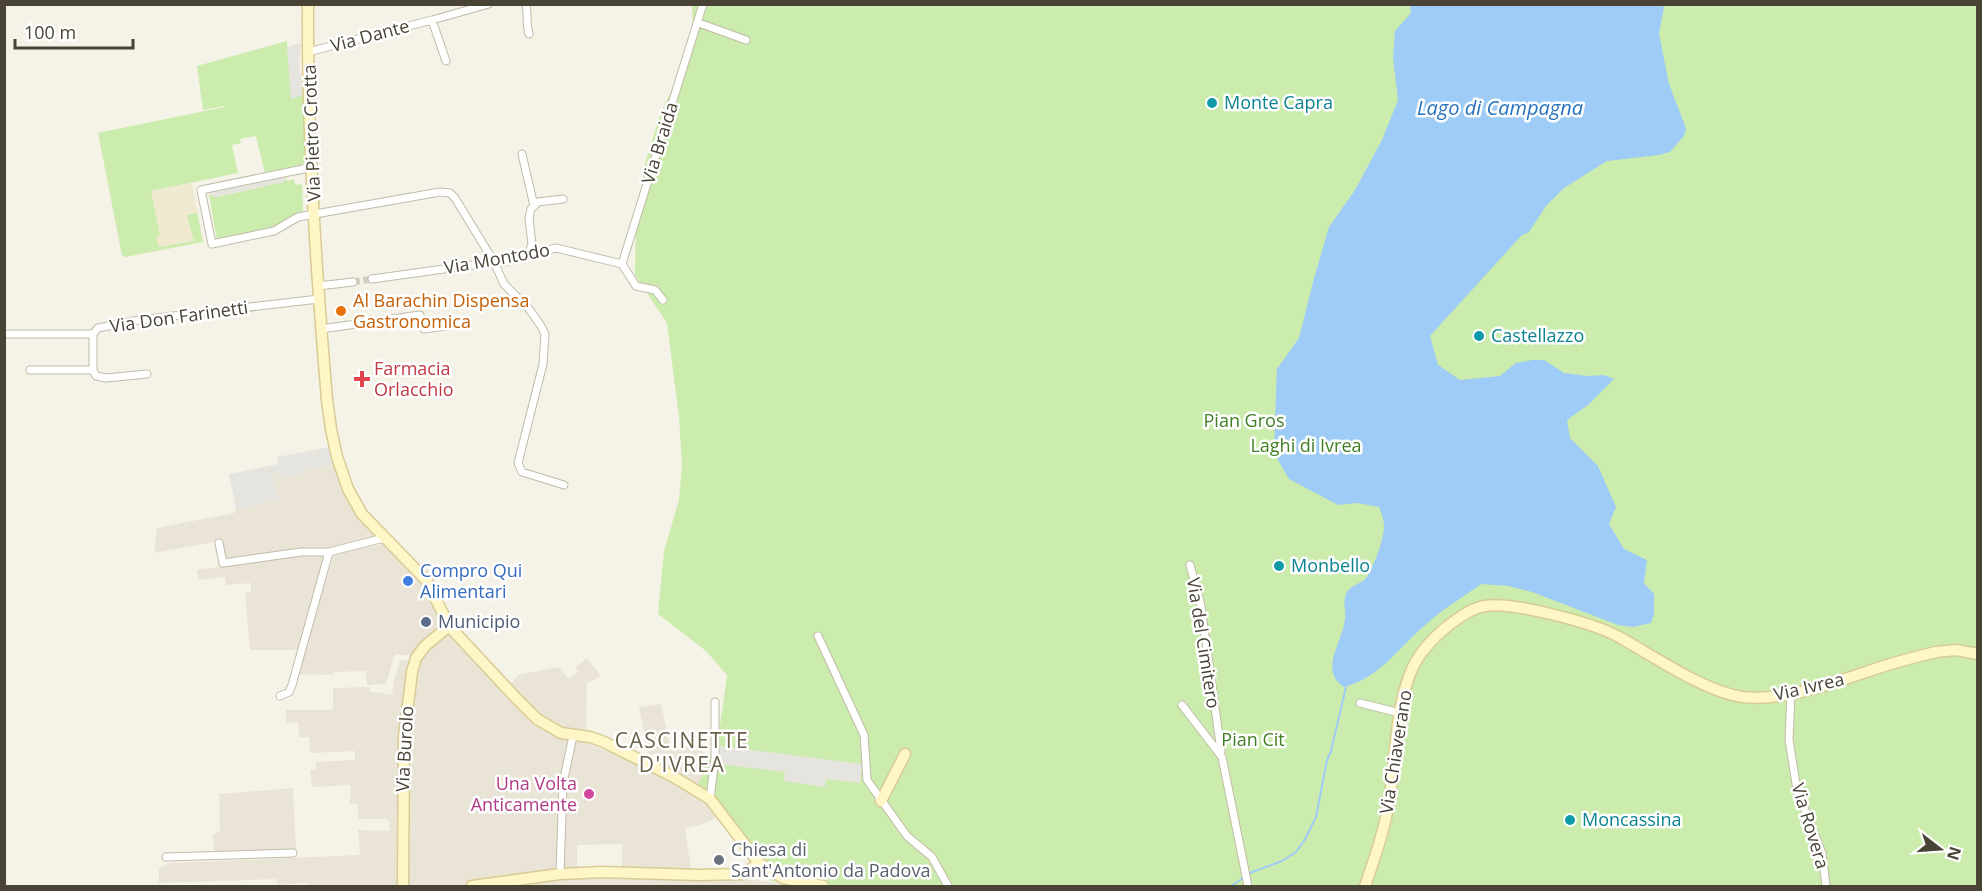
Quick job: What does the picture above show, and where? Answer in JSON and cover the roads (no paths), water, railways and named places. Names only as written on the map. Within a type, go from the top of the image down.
[{"type":"street","name":"Via Pietro Crotta","points":[[308,4],[314,214],[321,329],[331,429],[342,476],[362,514],[427,581],[449,626],[527,710],[561,733],[590,737],[626,752],[690,786],[710,800],[759,863]]},
{"type":"street","name":"Via Dante","points":[[308,52],[489,4]]},
{"type":"street","points":[[525,4],[528,14],[527,28],[530,34]]},
{"type":"street","name":"Via Braida","points":[[622,264],[683,63],[699,23],[703,4]]},
{"type":"street","name":"Via Dante","points":[[432,20],[446,61]]},
{"type":"street","points":[[699,23],[746,40]]},
{"type":"street","points":[[522,154],[534,206]]},
{"type":"street","points":[[313,167],[201,190],[212,244],[274,231],[294,219],[314,214]]},
{"type":"street","name":"Via Pietro Crotta","points":[[314,214],[440,192],[450,193],[494,261]]},
{"type":"street","points":[[527,255],[532,245],[529,218],[531,209],[538,202],[563,199]]},
{"type":"street","name":"Via Montodo","points":[[372,279],[494,261],[505,262],[556,248],[622,264]]},
{"type":"street","points":[[494,261],[504,284],[529,309],[545,334],[543,364],[518,463],[522,472],[564,485]]},
{"type":"street","points":[[622,264],[636,286],[655,290],[663,300]]},
{"type":"street","points":[[318,286],[352,282]]},
{"type":"street","name":"Via Don Farinetti","points":[[4,334],[93,334],[98,328],[139,320],[319,299]]},
{"type":"street","points":[[321,329],[420,315],[424,329],[468,323]]},
{"type":"street","points":[[93,334],[93,370],[96,376],[106,378],[147,374]]},
{"type":"street","points":[[30,370],[93,370]]},
{"type":"street","points":[[219,543],[223,563],[301,552],[329,552],[384,538]]},
{"type":"street","points":[[280,696],[289,692],[292,685],[329,552]]},
{"type":"street","name":"Via del Cimitero","points":[[1190,565],[1201,606],[1219,744],[1248,884]]},
{"type":"street","name":"Via Chiaverano","points":[[1365,886],[1390,797],[1400,713],[1410,674],[1417,660],[1442,631],[1459,618],[1485,606],[1509,605],[1592,626],[1615,635]]},
{"type":"street","name":"Via Burolo","points":[[403,886],[404,737],[412,672],[416,658],[425,646],[449,626]]},
{"type":"street","name":"Via Ivrea","points":[[1615,635],[1672,667],[1729,694],[1752,697],[1791,694],[1936,652],[1952,650],[1977,654]]},
{"type":"street","points":[[818,636],[864,735],[865,775],[907,836],[932,857],[948,886]]},
{"type":"street","name":"Via Rovera","points":[[1791,694],[1789,740],[1797,790],[1822,853],[1826,886]]},
{"type":"street","points":[[710,800],[715,758],[716,702]]},
{"type":"street","points":[[1360,703],[1400,713]]},
{"type":"street","points":[[1182,705],[1222,757]]},
{"type":"street","points":[[560,874],[563,783],[573,736]]},
{"type":"street","points":[[881,801],[904,754]]},
{"type":"street","points":[[166,857],[293,853]]},
{"type":"street","points":[[472,886],[497,885],[560,874],[602,872],[744,874],[759,863],[783,878],[823,886]]},
{"type":"water","name":"Lago di Campagna","points":[[1410,5],[1662,5],[1664,7],[1659,34],[1669,84],[1686,128],[1684,136],[1670,152],[1607,161],[1564,188],[1546,206],[1529,232],[1522,235],[1430,336],[1438,365],[1460,380],[1500,376],[1516,363],[1532,360],[1544,360],[1564,373],[1604,375],[1614,379],[1588,405],[1567,420],[1570,438],[1598,466],[1616,507],[1609,524],[1624,549],[1647,560],[1644,583],[1654,594],[1654,614],[1651,623],[1633,627],[1618,625],[1532,592],[1508,586],[1481,584],[1444,609],[1378,670],[1344,687],[1336,680],[1332,664],[1345,619],[1344,602],[1349,590],[1369,574],[1381,544],[1384,520],[1379,507],[1357,503],[1338,505],[1289,479],[1274,453],[1277,369],[1299,338],[1329,227],[1355,190],[1382,140],[1398,100],[1393,58],[1395,31],[1411,13]]},
{"type":"waterway","points":[[1247,874],[1282,861],[1296,852],[1304,841],[1316,817],[1327,760],[1346,687]]},
{"type":"waterway","points":[[1231,886],[1243,878]]},
{"type":"tunnel","points":[[353,282],[372,279]]},
{"type":"place","name":"Monte Capra","points":[[1212,103]]},
{"type":"place","name":"Al Barachin Dispensa Gastronomica","points":[[341,311]]},
{"type":"place","name":"Castellazzo","points":[[1479,336]]},
{"type":"place","name":"Farmacia Orlacchio","points":[[362,379]]},
{"type":"place","name":"Monbello","points":[[1279,566]]},
{"type":"place","name":"Compro Qui Alimentari","points":[[408,581]]},
{"type":"place","name":"Municipio","points":[[426,622]]},
{"type":"place","name":"Una Volta Anticamente","points":[[589,794]]},
{"type":"place","name":"Moncassina","points":[[1570,820]]},
{"type":"place","name":"Chiesa di Sant'Antonio da Padova","points":[[719,860]]},
{"type":"district","name":"CASCINETTE D'IVREA","points":[[682,753]]},
{"type":"park label","name":"Pian Gros","points":[[1244,421]]},
{"type":"park label","name":"Laghi di Ivrea","points":[[1306,446]]},
{"type":"park label","name":"Pian Cit","points":[[1253,740]]}]
